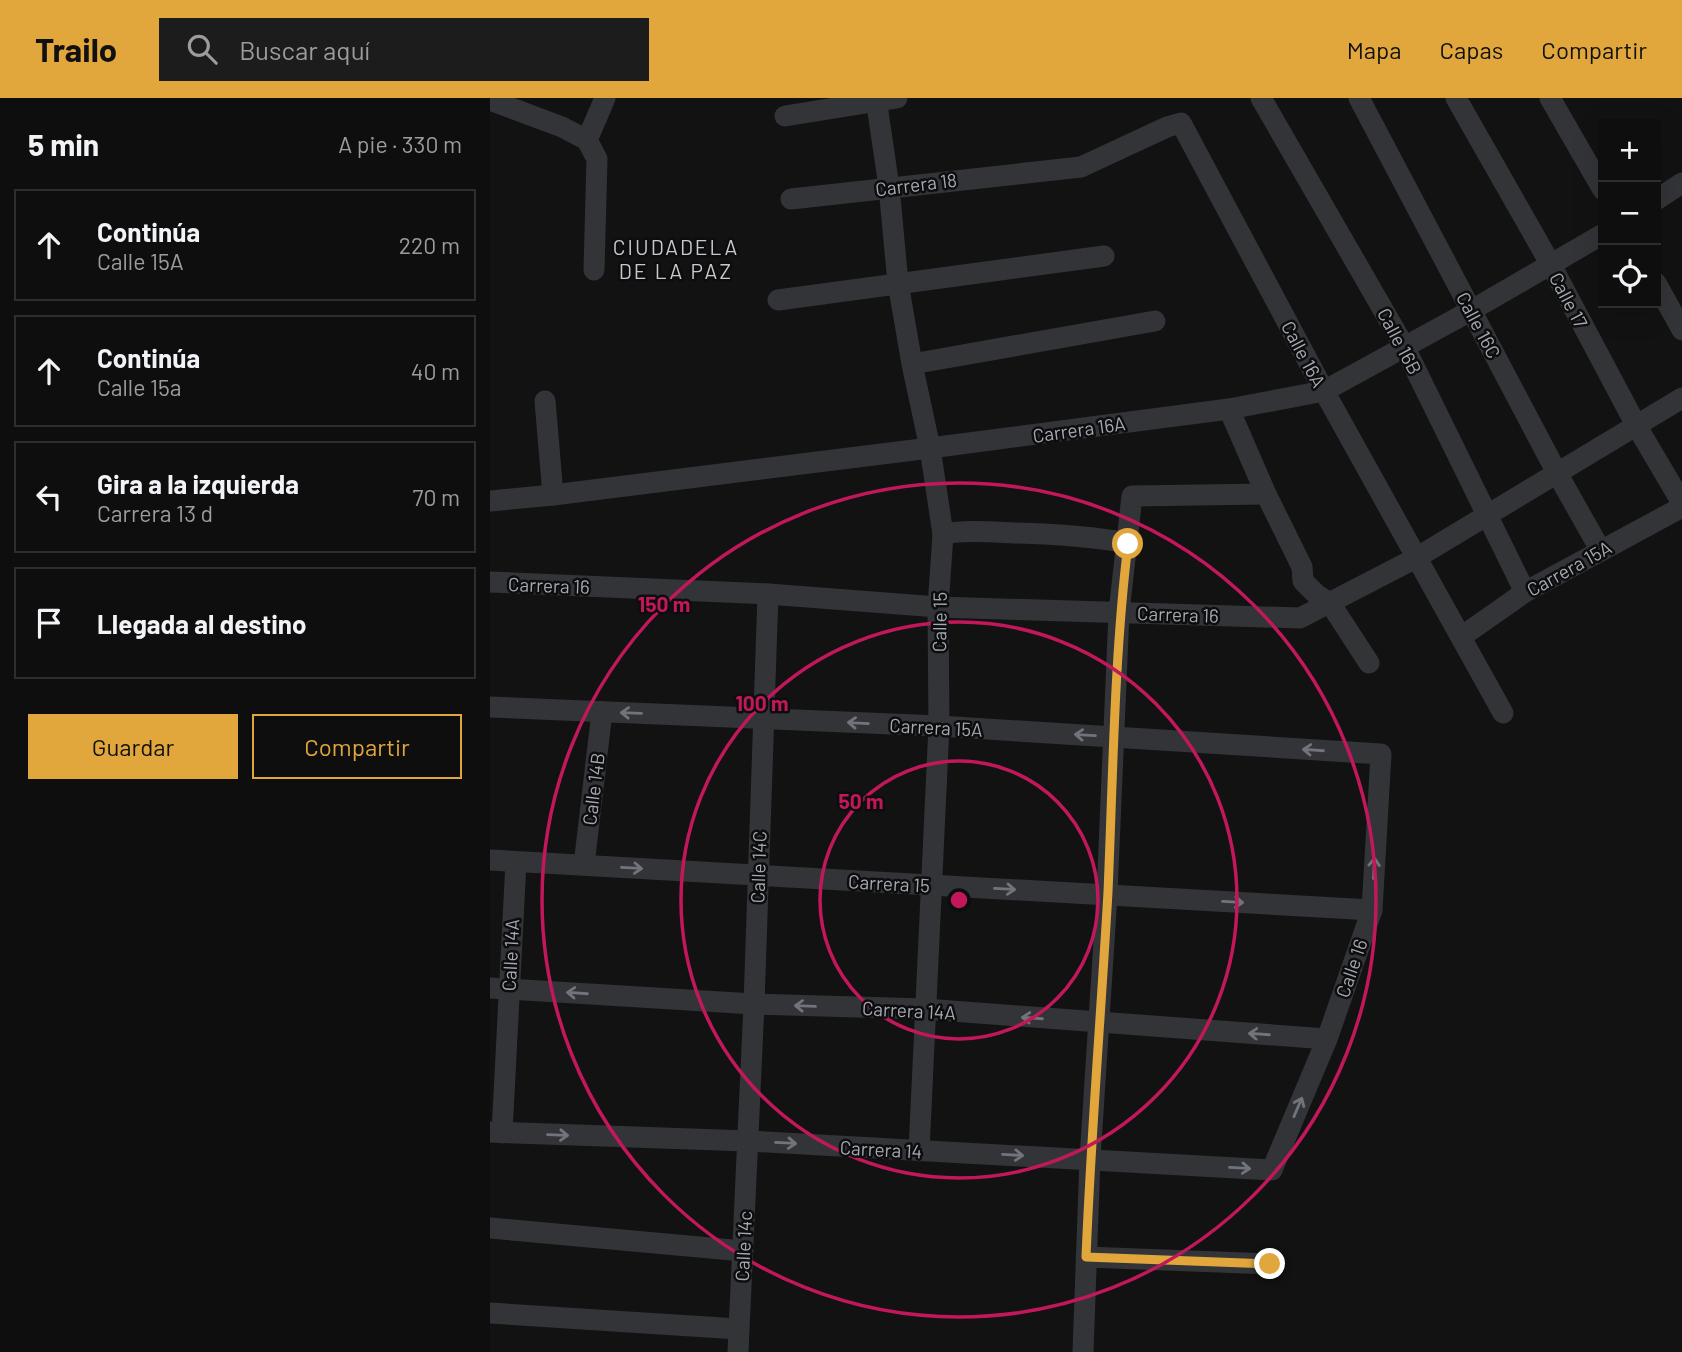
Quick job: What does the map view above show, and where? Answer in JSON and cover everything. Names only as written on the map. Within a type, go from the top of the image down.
[{"type":"street","points":[[587,140],[605,98]]},
{"type":"street","name":"Calle 16B","points":[[1261,98],[1404,345],[1525,592]]},
{"type":"street","name":"Calle 16C","points":[[1359,98],[1601,551]]},
{"type":"street","name":"Calle 17","points":[[1456,98],[1682,505]]},
{"type":"street","points":[[1550,98],[1598,182]]},
{"type":"street","points":[[785,116],[883,99]]},
{"type":"street","name":"Calle 15","points":[[883,99],[898,283],[930,449],[943,534],[938,607],[939,726],[919,1151]]},
{"type":"street","points":[[490,100],[562,127],[587,140],[597,159],[594,270]]},
{"type":"street","name":"Calle 16A","points":[[1041,170],[1081,167],[1181,123],[1324,391],[1503,713]]},
{"type":"street","name":"Carrera 18","points":[[791,199],[1041,170]]},
{"type":"street","points":[[1661,197],[1682,183]]},
{"type":"street","name":"Carrera 16A","points":[[490,501],[930,449],[1229,409],[1324,391],[1598,237]]},
{"type":"street","points":[[778,300],[1104,257]]},
{"type":"street","points":[[1661,292],[1682,330]]},
{"type":"street","points":[[912,364],[1155,321]]},
{"type":"street","name":"Carrera 16","points":[[490,582],[768,594],[938,607],[1300,618],[1416,558],[1682,398]]},
{"type":"street","points":[[545,401],[553,495]]},
{"type":"street","points":[[1229,409],[1302,567],[1303,581],[1330,603],[1369,663]]},
{"type":"street","points":[[1083,1352],[1090,1159],[1107,895],[1119,612],[1132,496],[1266,494]]},
{"type":"street","name":"Carrera 15A","points":[[1461,638],[1525,592],[1682,505]]},
{"type":"street","points":[[943,534],[963,531],[1046,534],[1092,537],[1128,544]]},
{"type":"street","name":"Calle 14C","points":[[748,1141],[768,594]]},
{"type":"street","name":"Carrera 15A","points":[[490,707],[939,726],[1381,754]]},
{"type":"street","name":"Calle 14B","points":[[584,865],[602,712]]},
{"type":"street","name":"Calle 16","points":[[1272,1170],[1327,1039],[1372,910],[1381,754]]},
{"type":"street","name":"Carrera 15","points":[[490,860],[1372,910]]},
{"type":"street","name":"Calle 14A","points":[[496,1133],[499,988],[516,862]]},
{"type":"street","name":"Carrera 14A","points":[[499,988],[754,1004],[925,1009],[1327,1039]]},
{"type":"street","name":"Carrera 14","points":[[496,1133],[748,1141],[1272,1170]]},
{"type":"street","name":"Calle 14c","points":[[738,1352],[748,1141]]},
{"type":"street","points":[[490,1228],[743,1251]]},
{"type":"street","points":[[1086,1257],[1270,1264]]},
{"type":"street","points":[[490,1312],[738,1329]]},
{"type":"district","name":"CIUDADELA DE LA PAZ","points":[[676,258]]},
{"type":"route","points":[[1128,544],[1119,612],[1107,895],[1086,1257],[1270,1264]]}]
